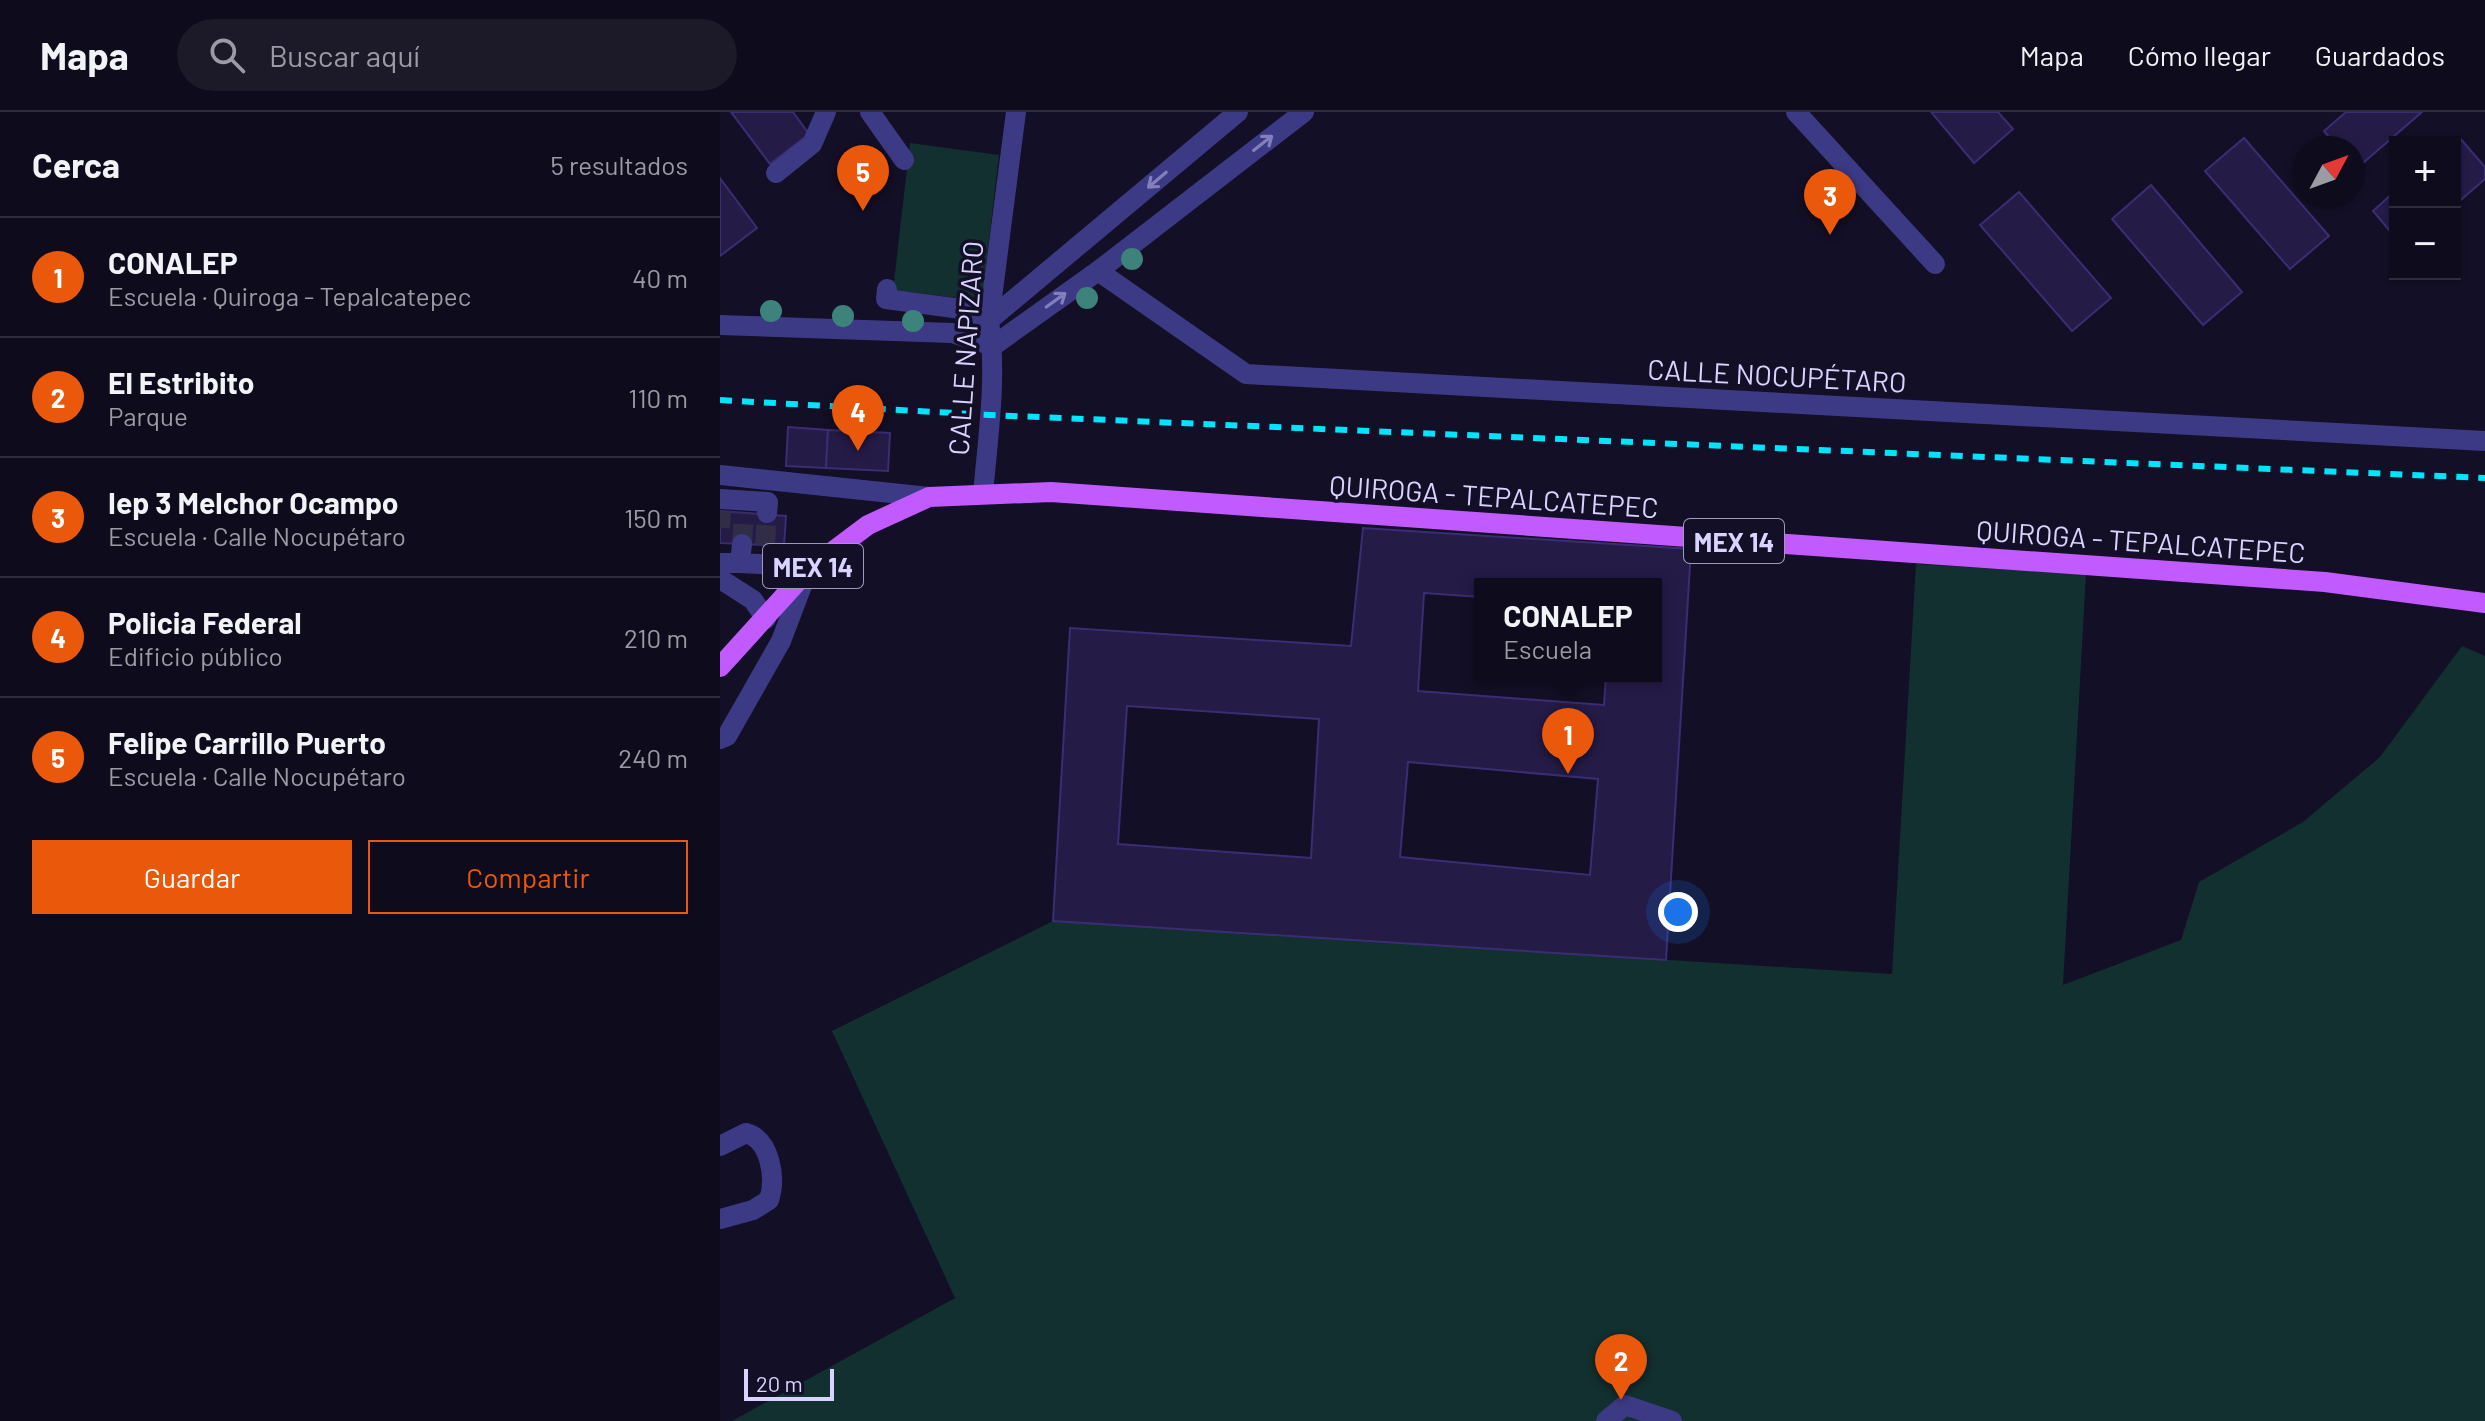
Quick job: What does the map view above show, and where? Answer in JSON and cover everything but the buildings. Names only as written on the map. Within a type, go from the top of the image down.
[{"type":"main road","name":"QUIROGA - TEPALCATEPEC","points":[[929,497],[1051,492],[2309,581],[2485,603]]},
{"type":"main road","name":"MEX 14","points":[[720,666],[808,570],[868,525],[929,497]]},
{"type":"street","points":[[776,173],[812,144],[826,112]]},
{"type":"street","points":[[870,112],[904,160]]},
{"type":"street","name":"CALLE NAPIZARO","points":[[983,494],[993,346],[990,316],[1016,112]]},
{"type":"street","points":[[887,289],[886,299],[976,311],[985,322],[1238,112]]},
{"type":"street","points":[[720,325],[952,333],[993,346],[1098,271],[1304,112]]},
{"type":"street","points":[[1796,112],[1935,264]]},
{"type":"street","name":"CALLE NOCUPÉTARO","points":[[1098,271],[1246,374],[2485,441]]},
{"type":"street","points":[[952,333],[990,316]]},
{"type":"street","points":[[720,475],[929,497]]},
{"type":"street","points":[[721,503],[745,507],[768,502],[767,513]]},
{"type":"street","points":[[720,739],[727,736],[781,641],[808,570],[764,555],[734,557]]},
{"type":"street","points":[[720,579],[753,600],[766,619]]},
{"type":"street","points":[[720,1146],[746,1133],[755,1136],[764,1146],[773,1187],[769,1200],[753,1210],[720,1219]]},
{"type":"street","points":[[1606,1421],[1625,1405],[1672,1421]]},
{"type":"green space","points":[[910,143],[999,155],[982,301],[893,290]]},
{"type":"green space","points":[[1916,564],[2086,574],[2063,985],[2181,940],[2199,882],[2303,822],[2380,757],[2462,646],[2485,656],[2485,1421],[732,1421],[955,1298],[832,1031],[1053,921],[1892,974]]},
{"type":"tunnel","points":[[720,528],[721,511]]},
{"type":"tunnel","points":[[742,544],[744,513]]},
{"type":"tunnel","points":[[765,545],[767,513]]},
{"type":"railway","points":[[720,400],[990,415],[2485,478]]},
{"type":"place","name":"Felipe Carrillo Puerto","points":[[863,211]]},
{"type":"place","name":"Iep 3 Melchor Ocampo","points":[[1830,235]]},
{"type":"place","name":"Policia Federal","points":[[858,451]]},
{"type":"place","name":"CONALEP","points":[[1568,774]]},
{"type":"place","name":"El Estribito","points":[[1621,1400]]}]
